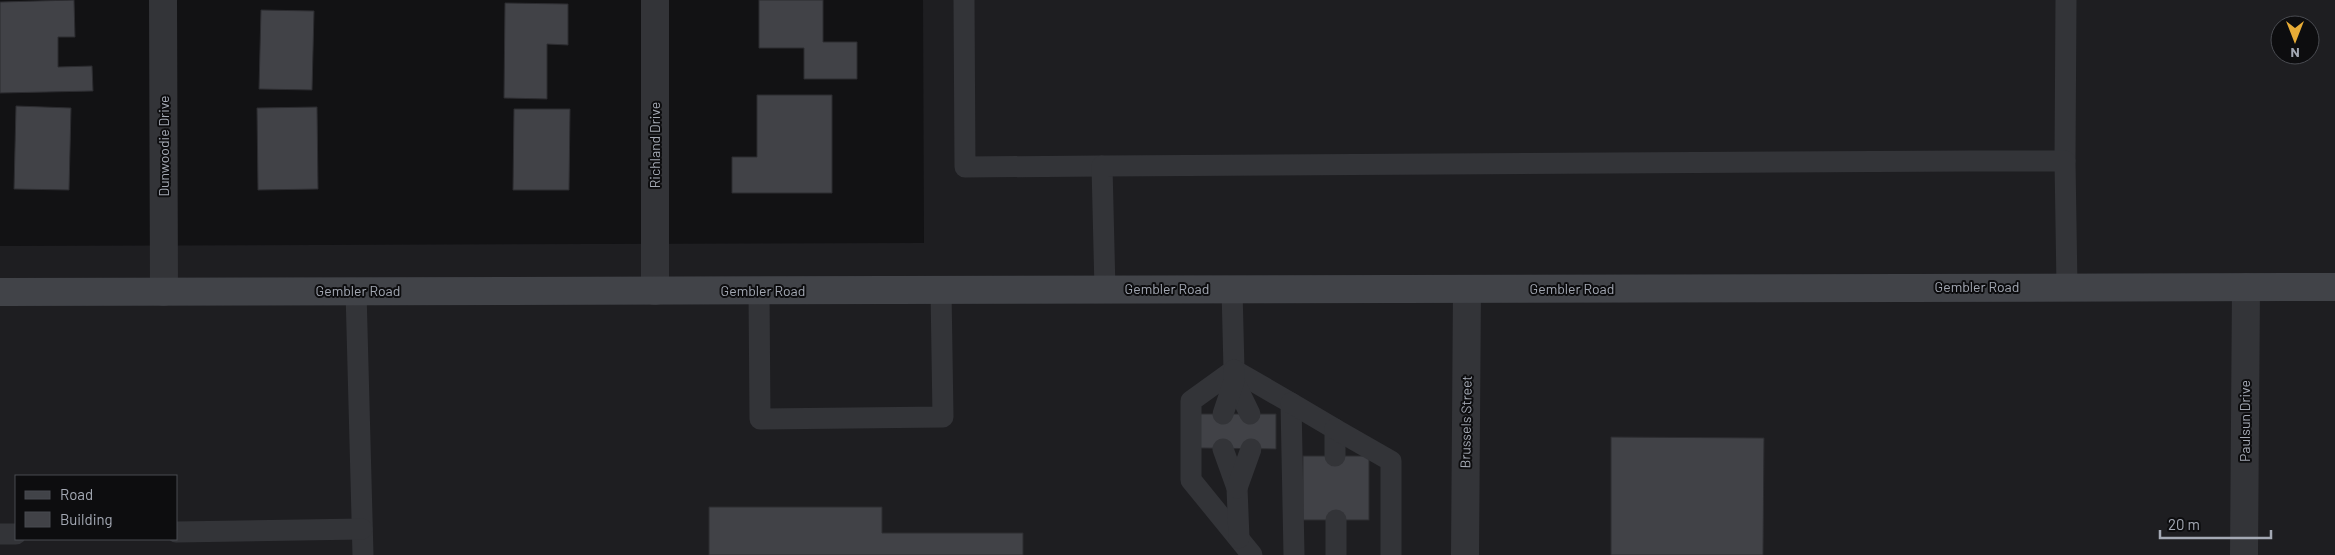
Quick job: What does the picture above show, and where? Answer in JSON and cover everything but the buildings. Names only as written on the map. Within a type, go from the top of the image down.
[{"type":"main road","name":"Gembler Road","points":[[0,292],[2335,287]]},
{"type":"street","name":"Dunwoodie Drive","points":[[163,0],[164,292]]},
{"type":"street","name":"Richland Drive","points":[[655,0],[655,291]]},
{"type":"street","name":"Paulsun Drive","points":[[2244,555],[2246,287]]},
{"type":"street","name":"Brussels Street","points":[[1465,555],[1468,289]]},
{"type":"lane","points":[[964,0],[965,167],[2065,161]]},
{"type":"lane","points":[[2066,0],[2065,161],[2067,287]]},
{"type":"lane","points":[[1102,166],[1105,290]]},
{"type":"lane","points":[[1223,414],[1234,376],[1232,289]]},
{"type":"lane","points":[[759,291],[760,419],[943,417],[941,290]]},
{"type":"lane","points":[[356,292],[363,555]]},
{"type":"lane","points":[[1234,376],[1291,402],[1391,461],[1391,555]]},
{"type":"lane","points":[[1234,376],[1250,414]]},
{"type":"lane","points":[[1234,376],[1191,401],[1191,480],[1252,555]]},
{"type":"lane","points":[[1291,402],[1294,555]]},
{"type":"lane","points":[[1335,429],[1335,456]]},
{"type":"lane","points":[[1237,488],[1251,448]]},
{"type":"lane","points":[[1223,449],[1237,488],[1239,538]]},
{"type":"lane","points":[[1336,520],[1336,555]]},
{"type":"lane","points":[[178,532],[362,529]]},
{"type":"lane","points":[[0,534],[15,534]]},
{"type":"shaded area","points":[[923,0],[2335,0],[2335,555],[0,555],[0,246],[924,243]]}]
